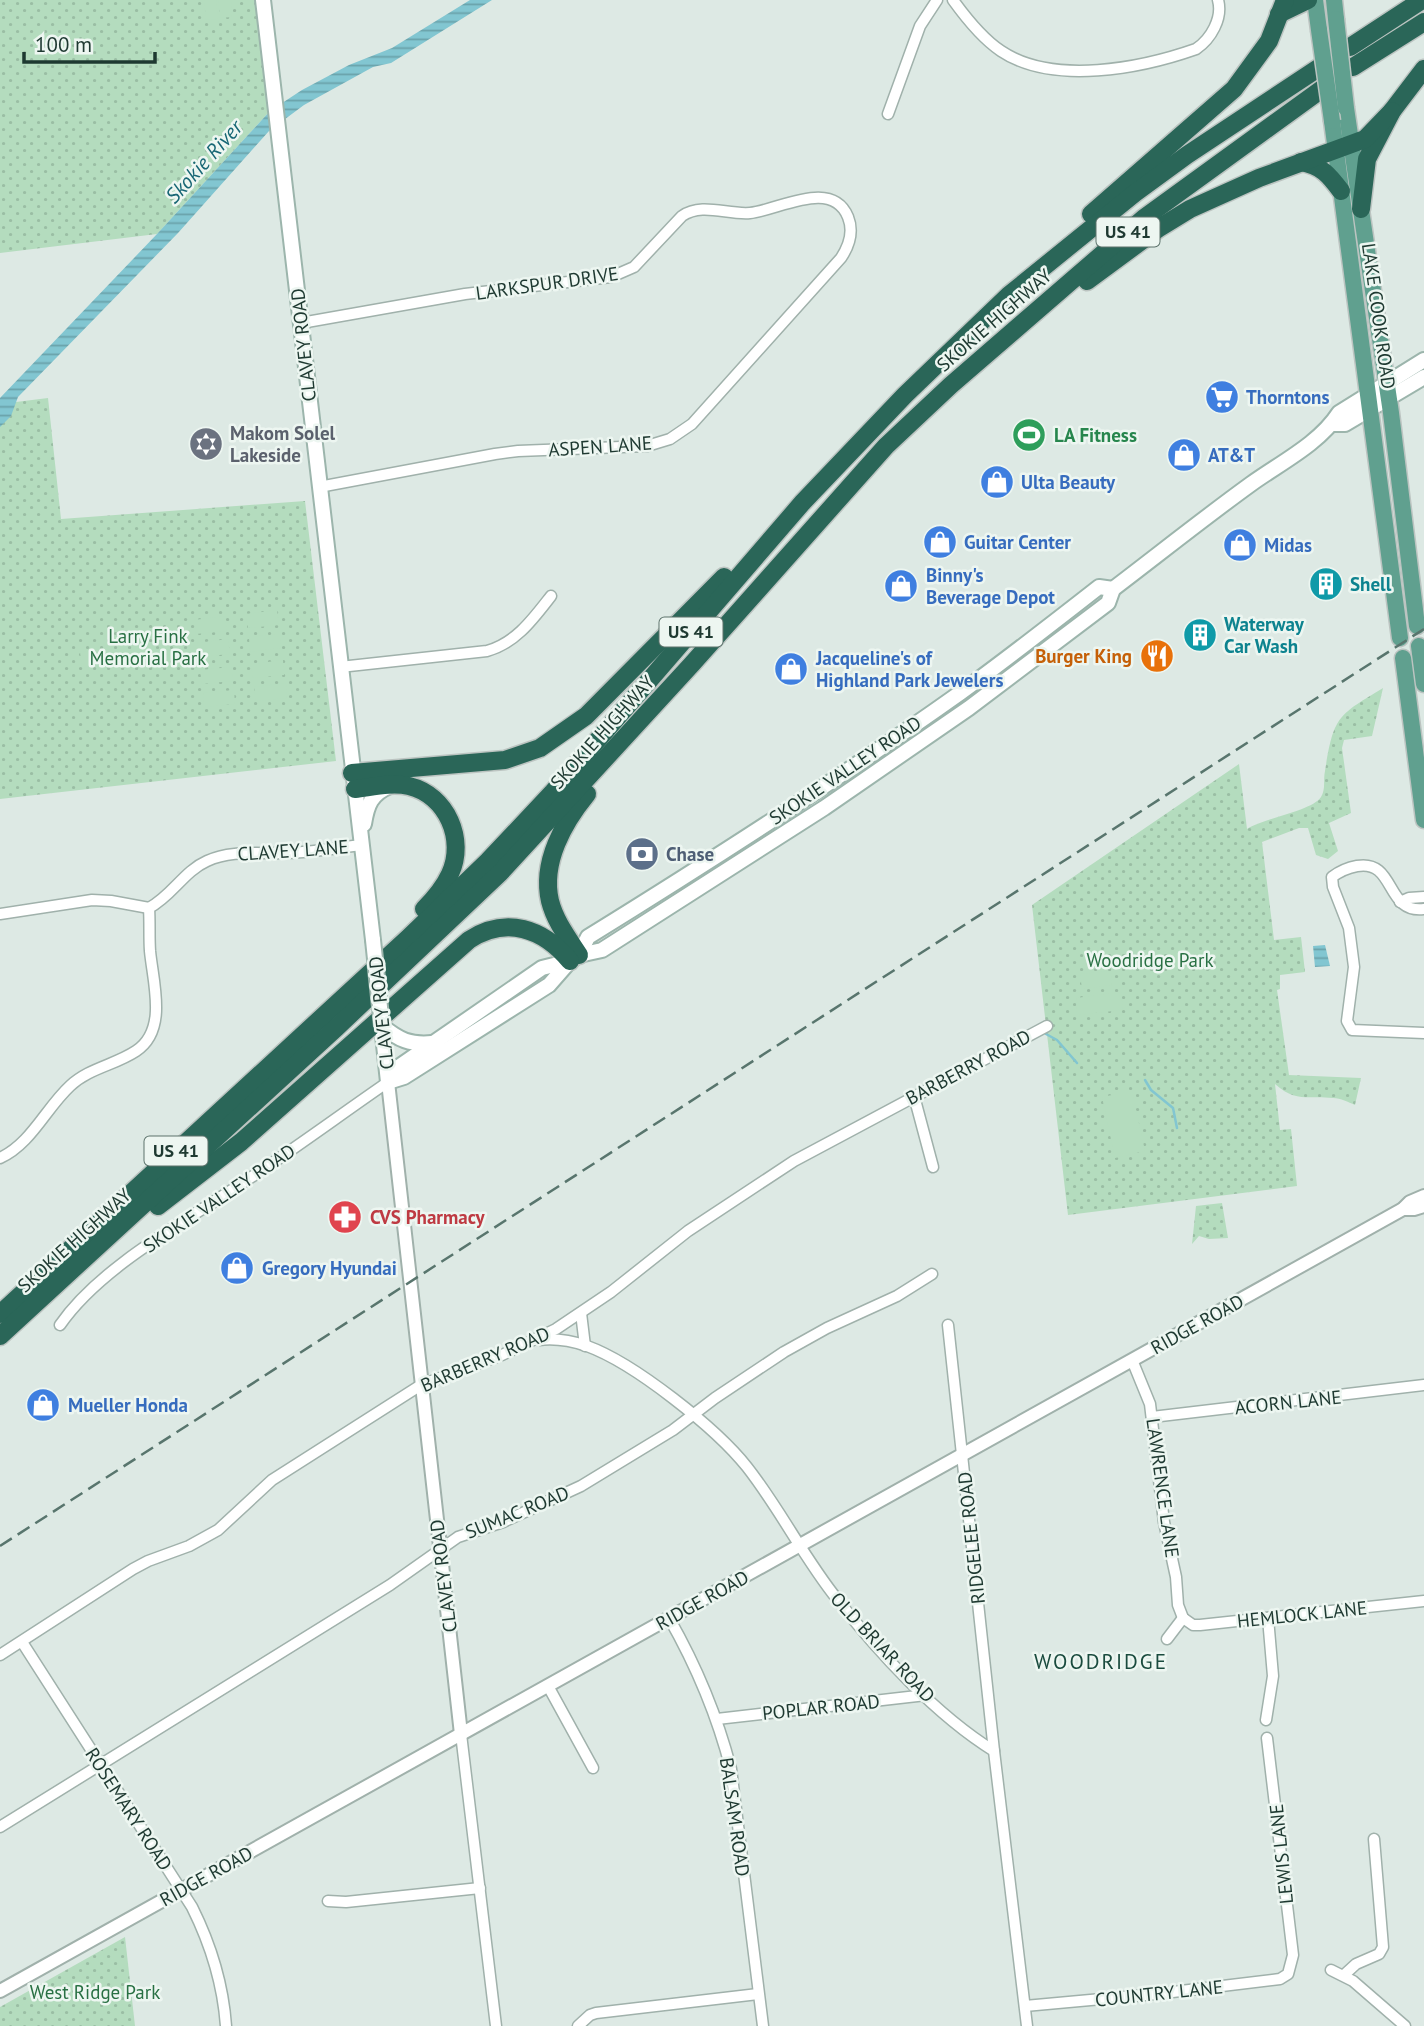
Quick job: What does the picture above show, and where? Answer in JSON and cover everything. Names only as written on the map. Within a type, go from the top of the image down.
[{"type":"highway","points":[[1009,295],[1040,260],[1077,225],[1234,89],[1269,41],[1282,7],[1308,0]]},
{"type":"highway","points":[[1350,47],[1422,0]]},
{"type":"highway","points":[[1353,67],[1424,22]]},
{"type":"highway","name":"SKOKIE HIGHWAY","points":[[0,1314],[488,861],[553,792],[803,502],[905,396],[1009,295],[1135,193],[1187,155],[1329,61]]},
{"type":"highway","points":[[951,385],[1159,228],[1200,204],[1365,139],[1392,111],[1424,69]]},
{"type":"highway","name":"SKOKIE HIGHWAY","points":[[0,1336],[417,954],[544,827],[886,446],[951,385],[1144,218],[1333,81]]},
{"type":"highway","points":[[1361,209],[1367,159],[1392,111]]},
{"type":"highway","points":[[1301,162],[1317,165],[1341,191]]},
{"type":"highway","points":[[353,781],[505,760],[540,748],[558,737],[586,716],[750,550],[803,502]]},
{"type":"highway","points":[[574,958],[550,901],[549,877],[555,848],[571,815],[644,725],[670,687]]},
{"type":"highway","points":[[256,1078],[297,1030],[432,901],[451,872],[456,838],[444,810],[421,790],[397,784],[353,781]]},
{"type":"highway","points":[[59,1283],[79,1271],[171,1195],[241,1142],[469,940],[483,931],[512,926],[526,929],[574,958]]},
{"type":"main road","name":"CLAVEY ROAD","points":[[263,0],[388,1082]]},
{"type":"main road","name":"LAKE COOK ROAD","points":[[1315,0],[1332,121],[1343,146],[1361,209],[1388,391],[1417,626]]},
{"type":"main road","name":"LAKE COOK ROAD","points":[[1334,0],[1346,108],[1341,191],[1400,638]]},
{"type":"main road","points":[[1388,391],[1424,360]]},
{"type":"main road","points":[[1388,391],[1424,377]]},
{"type":"main road","name":"SKOKIE VALLEY ROAD","points":[[388,1082],[400,1066],[542,968],[602,950],[824,808],[969,708],[1108,603],[1112,589],[1332,424],[1339,413],[1369,402],[1388,391]]},
{"type":"main road","name":"SKOKIE VALLEY ROAD","points":[[388,1082],[404,1077],[549,985],[574,958],[588,937],[899,735],[958,694],[1099,587],[1112,589]]},
{"type":"main road","points":[[1419,646],[1424,684]]},
{"type":"main road","points":[[1403,658],[1424,820]]},
{"type":"main road","points":[[958,694],[969,708]]},
{"type":"main road","points":[[899,735],[908,750]]},
{"type":"main road","points":[[362,844],[366,813],[372,797],[377,792],[397,784]]},
{"type":"main road","points":[[382,1026],[402,1041],[417,1044],[435,1042]]},
{"type":"street","points":[[888,114],[920,26],[937,0]]},
{"type":"street","points":[[953,0],[980,32],[1002,52],[1037,65],[1080,72],[1102,71],[1196,49],[1207,41],[1220,13],[1217,0]]},
{"type":"street","name":"LARKSPUR DRIVE","points":[[301,323],[465,294],[611,278],[634,267],[682,216],[691,210],[701,208],[747,213],[781,207],[810,197]]},
{"type":"street","name":"ASPEN LANE","points":[[319,487],[518,451],[648,446],[681,432],[719,395],[847,249],[851,231],[849,218],[844,210],[827,198],[810,197]]},
{"type":"street","points":[[340,667],[501,648],[514,639],[551,596]]},
{"type":"street","name":"CLAVEY LANE","points":[[149,908],[163,901],[186,876],[209,859],[232,853],[283,853],[362,844]]},
{"type":"street","points":[[1424,909],[1410,908],[1400,902],[1380,870],[1370,865],[1342,870],[1332,877],[1333,887],[1349,928],[1353,960],[1348,1021],[1352,1030],[1424,1033]]},
{"type":"street","points":[[1400,902],[1424,897]]},
{"type":"street","points":[[0,914],[92,901],[111,901],[149,908],[156,1000],[155,1022],[149,1037],[138,1050],[98,1068],[72,1084],[15,1149],[0,1158]]},
{"type":"street","name":"BARBERRY ROAD","points":[[0,1655],[133,1569],[189,1546],[218,1530],[272,1480],[421,1385],[536,1340],[581,1313],[726,1204],[833,1138],[1047,1026]]},
{"type":"street","name":"SKOKIE VALLEY ROAD","points":[[60,1325],[90,1289],[123,1263],[247,1181],[388,1082]]},
{"type":"street","name":"CLAVEY ROAD","points":[[388,1082],[496,2026]]},
{"type":"street","points":[[914,1096],[933,1167]]},
{"type":"street","name":"RIDGE ROAD","points":[[0,1991],[1424,1196]]},
{"type":"street","name":"RIDGE ROAD","points":[[1403,1209],[1424,1206]]},
{"type":"street","name":"SUMAC ROAD","points":[[0,1827],[379,1592],[457,1537],[503,1522],[581,1486],[624,1462],[784,1352],[827,1328],[897,1296],[932,1274]]},
{"type":"street","points":[[581,1313],[585,1346]]},
{"type":"street","name":"RIDGELEE ROAD","points":[[948,1325],[994,1751]]},
{"type":"street","name":"OLD BRIAR ROAD","points":[[536,1340],[551,1339],[585,1346],[608,1356],[647,1381],[718,1436],[747,1467],[798,1546],[860,1627],[926,1695],[994,1751]]},
{"type":"street","name":"LAWRENCE LANE","points":[[1132,1360],[1153,1417],[1164,1522],[1176,1577],[1178,1605],[1183,1618]]},
{"type":"street","name":"ACORN LANE","points":[[1153,1417],[1424,1385]]},
{"type":"street","name":"HEMLOCK LANE","points":[[1183,1618],[1193,1625],[1200,1625],[1424,1601]]},
{"type":"street","name":"BALSAM ROAD","points":[[669,1618],[703,1682],[717,1719],[733,1783],[763,2026]]},
{"type":"street","points":[[1167,1639],[1183,1618]]},
{"type":"street","points":[[1266,1720],[1273,1676],[1268,1618]]},
{"type":"street","name":"ROSEMARY ROAD","points":[[22,1642],[192,1908],[211,1950],[223,1998],[226,2026]]},
{"type":"street","points":[[548,1686],[593,1768]]},
{"type":"street","name":"POPLAR ROAD","points":[[717,1719],[926,1695]]},
{"type":"street","name":"LEWIS LANE","points":[[1267,1738],[1293,1955],[1290,1970]]},
{"type":"street","points":[[994,1751],[1027,2026]]},
{"type":"street","points":[[1344,1975],[1356,1964],[1379,1954],[1383,1947],[1374,1839]]},
{"type":"street","points":[[328,1901],[346,1902],[480,1888]]},
{"type":"street","name":"COUNTRY LANE","points":[[1025,2006],[1280,1979],[1290,1970]]},
{"type":"street","points":[[1331,1970],[1344,1975],[1405,2026]]},
{"type":"street","points":[[578,2026],[596,2013],[758,1994]]},
{"type":"green space","points":[[0,0],[256,0],[270,111],[157,234],[0,253]]},
{"type":"green space","points":[[204,0],[216,0],[218,19],[206,20]]},
{"type":"green space","points":[[218,0],[231,0],[232,17],[220,18]]},
{"type":"green space","name":"Larry Fink Memorial Park","points":[[48,398],[61,519],[305,501],[336,761],[0,799],[0,404]]},
{"type":"green space","points":[[277,610],[279,625],[248,628],[246,614]]},
{"type":"green space","points":[[225,616],[227,631],[196,634],[194,620]]},
{"type":"green space","points":[[280,634],[281,648],[250,652],[249,637]]},
{"type":"green space","points":[[228,639],[230,654],[199,657],[197,643]]},
{"type":"green space","points":[[104,649],[106,665],[82,668],[80,652]]},
{"type":"green space","points":[[283,660],[284,675],[253,678],[251,664]]},
{"type":"green space","points":[[231,667],[233,681],[202,684],[200,670]]},
{"type":"green space","points":[[286,683],[287,698],[256,701],[254,687]]},
{"type":"green space","name":"Woodridge Park","points":[[1383,688],[1372,736],[1344,740],[1342,748],[1351,813],[1329,823],[1338,851],[1328,859],[1316,855],[1308,828],[1299,828],[1262,842],[1274,940],[1301,937],[1305,972],[1280,975],[1280,989],[1277,990],[1289,1075],[1361,1078],[1355,1105],[1336,1098],[1296,1096],[1275,1084],[1280,1130],[1291,1129],[1297,1186],[1068,1215],[1032,905],[1239,764],[1247,829],[1316,802],[1323,791],[1331,739],[1340,719]]},
{"type":"green space","points":[[234,690],[235,704],[204,707],[203,693]]},
{"type":"green space","points":[[1111,971],[1112,985],[1082,989],[1080,974]]},
{"type":"green space","points":[[1121,992],[1123,1010],[1077,1015],[1076,998]]},
{"type":"green space","points":[[1132,1091],[1145,1151],[1115,1158],[1102,1097]]},
{"type":"green space","points":[[1222,1203],[1228,1238],[1209,1239],[1199,1236],[1192,1244],[1196,1206]]},
{"type":"green space","name":"West Ridge Park","points":[[125,1937],[135,2026],[0,2026],[0,2007]]},
{"type":"water","points":[[470,0],[492,0],[391,63],[373,67],[304,105],[269,131],[178,233],[18,397],[11,416],[0,427],[0,398],[270,111],[349,65],[392,48]]},
{"type":"water","points":[[1325,945],[1330,966],[1315,967],[1313,946]]},
{"type":"waterway","points":[[1046,1034],[1057,1040],[1077,1063]]},
{"type":"waterway","points":[[1145,1080],[1151,1090],[1173,1108],[1177,1128]]},
{"type":"railway","points":[[0,1546],[1424,629]]},
{"type":"place","name":"Thorntons","points":[[1222,397]]},
{"type":"place","name":"LA Fitness","points":[[1029,435]]},
{"type":"place","name":"Makom Solel Lakeside","points":[[206,444]]},
{"type":"place","name":"AT&T","points":[[1184,455]]},
{"type":"place","name":"Ulta Beauty","points":[[997,482]]},
{"type":"place","name":"Guitar Center","points":[[940,542]]},
{"type":"place","name":"Midas","points":[[1240,545]]},
{"type":"place","name":"Shell","points":[[1326,584]]},
{"type":"place","name":"Binny's Beverage Depot","points":[[901,586]]},
{"type":"place","name":"Waterway Car Wash","points":[[1200,635]]},
{"type":"place","name":"Burger King","points":[[1157,656]]},
{"type":"place","name":"Jacqueline's of Highland Park Jewelers","points":[[791,669]]},
{"type":"place","name":"Chase","points":[[642,854]]},
{"type":"place","name":"CVS Pharmacy","points":[[345,1217]]},
{"type":"place","name":"Gregory Hyundai","points":[[237,1268]]},
{"type":"place","name":"Mueller Honda","points":[[43,1405]]},
{"type":"district","name":"WOODRIDGE","points":[[1101,1662]]},
{"type":"water label","name":"Skokie River","points":[[204,162]]}]
